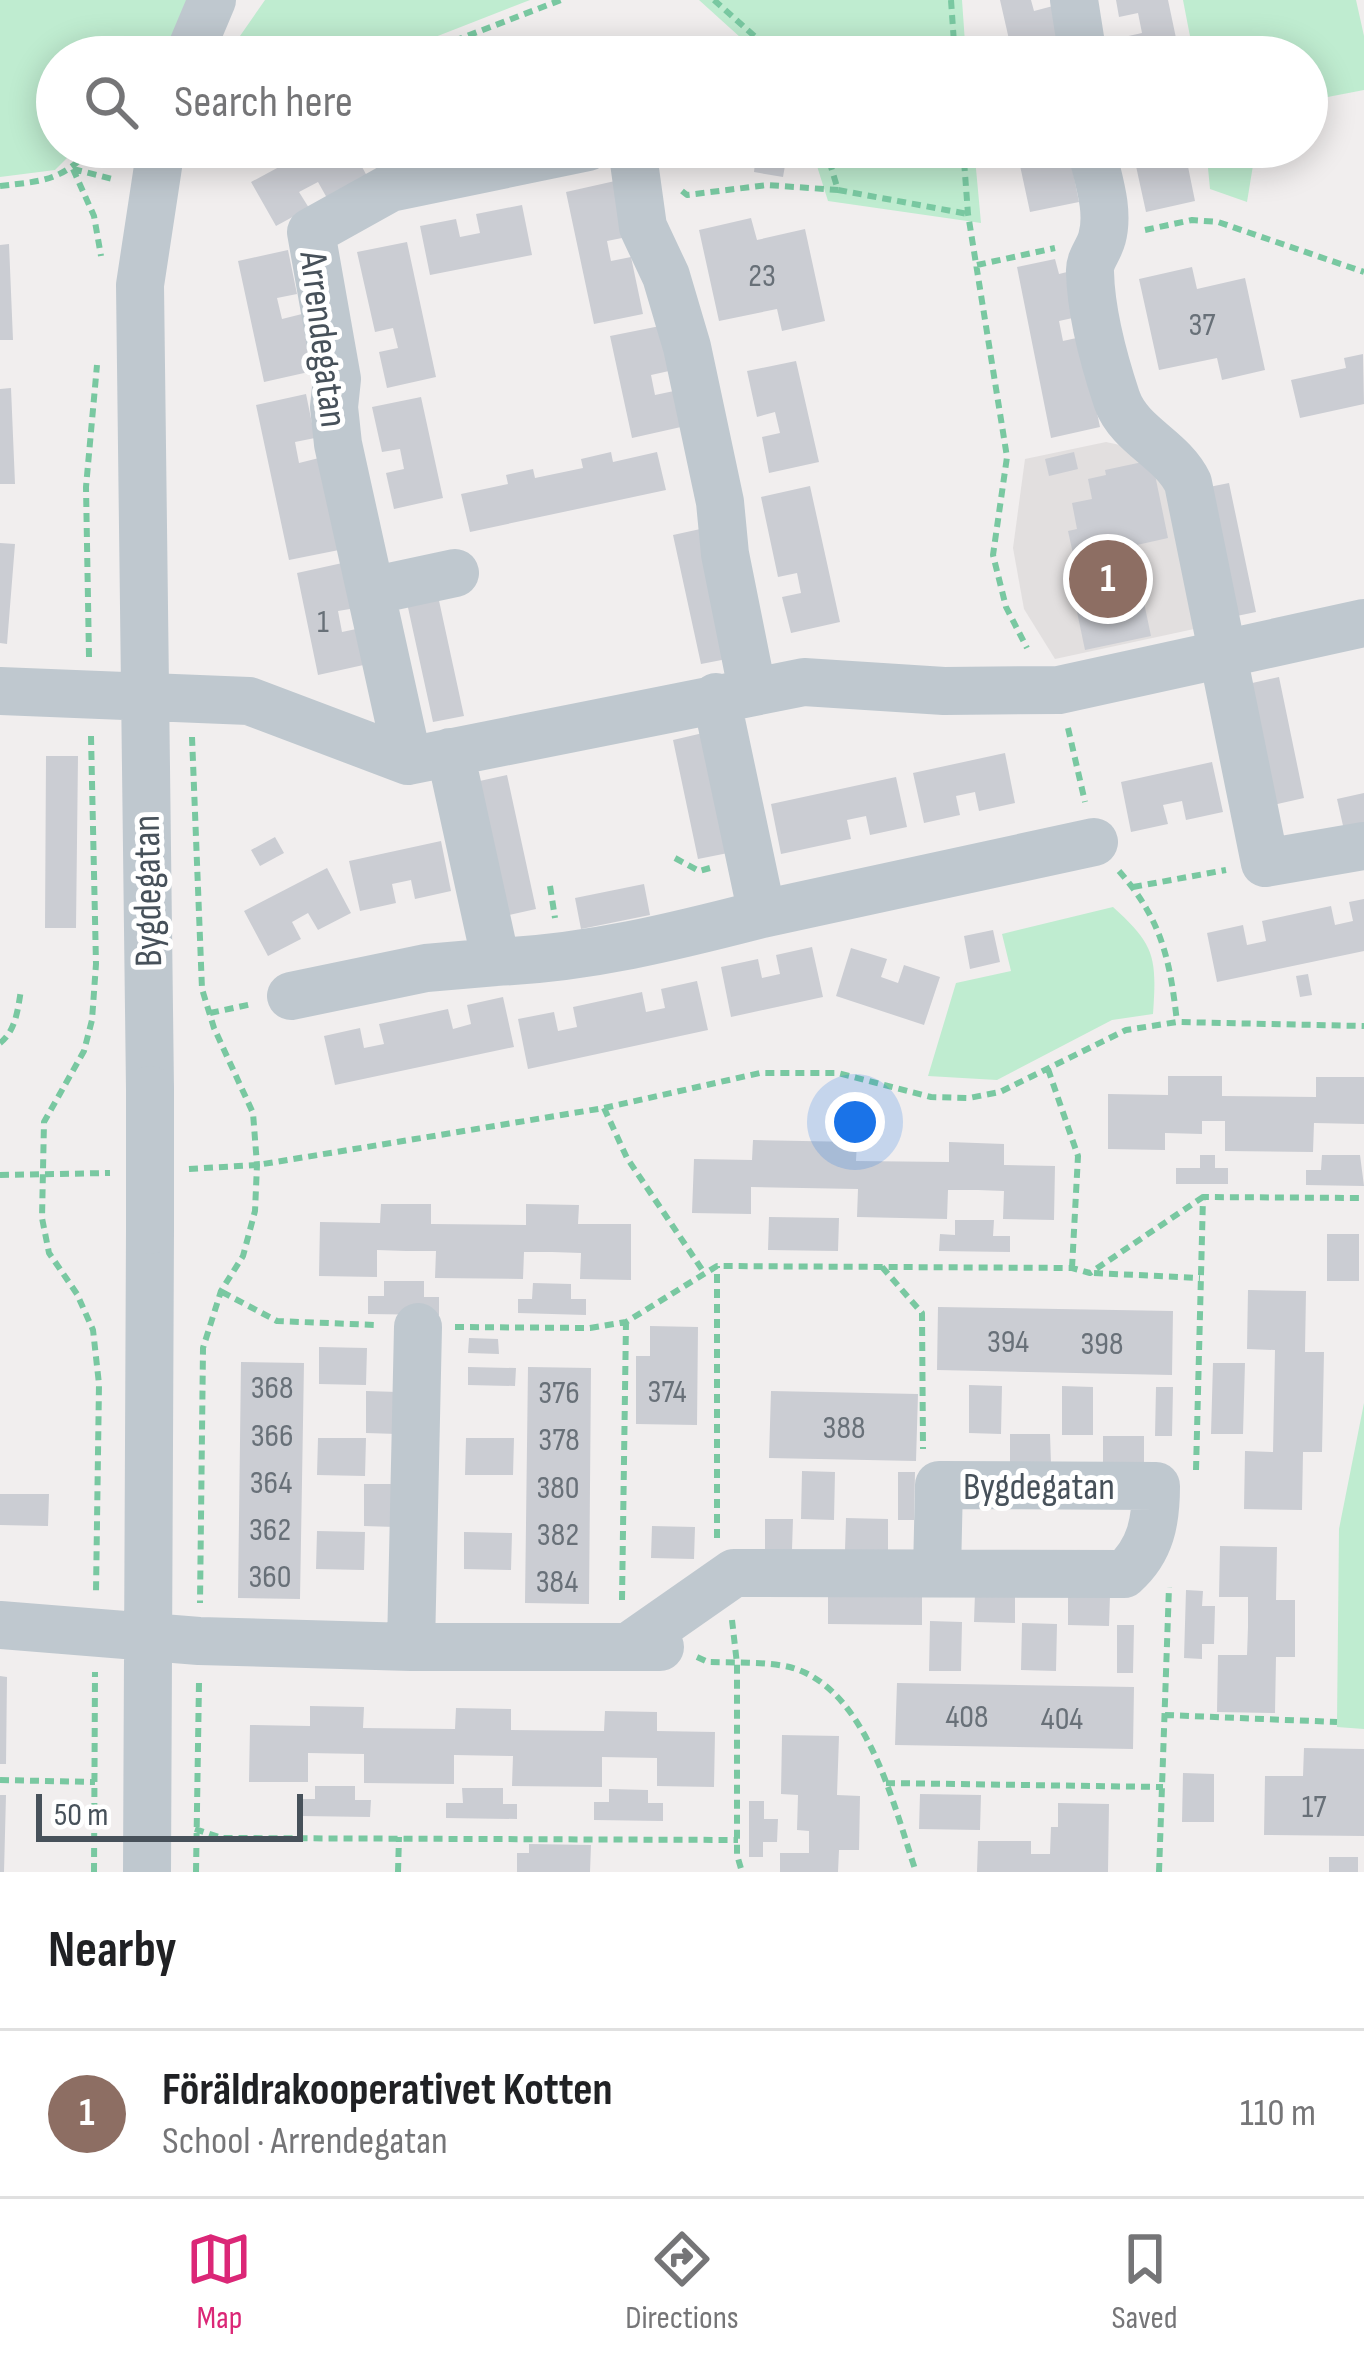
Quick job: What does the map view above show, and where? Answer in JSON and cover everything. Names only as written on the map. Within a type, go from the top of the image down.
[{"type":"street","points":[[197,36],[212,0]]},
{"type":"street","points":[[1074,0],[1080,36]]},
{"type":"street","name":"Bygdegatan","points":[[146,168],[141,273],[166,697],[150,1090],[147,1872]]},
{"type":"street","name":"Arrendegatan","points":[[496,962],[371,591],[338,444],[337,379],[311,232],[390,188],[508,168]]},
{"type":"street","points":[[622,168],[666,276],[687,347],[720,502],[734,693],[762,914]]},
{"type":"street","points":[[1095,168],[1105,213],[1102,238],[1089,267],[1119,404],[1133,426],[1178,462],[1188,483],[1265,863],[1364,846]]},
{"type":"street","points":[[371,591],[455,573]]},
{"type":"street","points":[[0,691],[249,701],[429,756],[804,682],[944,691],[1059,690],[1364,623]]},
{"type":"street","points":[[291,996],[426,968],[561,959],[632,947],[1094,842]]},
{"type":"street","points":[[411,1647],[418,1327]]},
{"type":"street","name":"Bygdegatan","points":[[641,1647],[734,1573],[1124,1574],[1137,1563],[1156,1524],[1156,1486],[939,1485],[938,1572]]},
{"type":"street","points":[[0,1625],[199,1640],[411,1647],[641,1647]]},
{"type":"path","points":[[467,36],[561,0]]},
{"type":"path","points":[[714,0],[754,36]]},
{"type":"path","points":[[951,0],[954,36]]},
{"type":"path","points":[[0,186],[91,168]]},
{"type":"path","points":[[657,168],[687,195],[767,185],[838,190],[968,214]]},
{"type":"path","points":[[831,168],[838,190]]},
{"type":"path","points":[[965,168],[1007,458],[993,555],[1006,607],[1030,654],[1059,690],[1094,842],[1160,928],[1172,972],[1177,1022]]},
{"type":"path","points":[[977,265],[1192,220],[1218,222],[1364,272]]},
{"type":"path","points":[[166,697],[202,989],[214,1028],[253,1113],[256,1165],[255,1211],[243,1256],[221,1291],[203,1348],[196,1872]]},
{"type":"path","points":[[1133,887],[1265,863]]},
{"type":"path","points":[[0,1043],[8,1037],[21,990]]},
{"type":"path","points":[[185,1169],[256,1165],[604,1108],[760,1072],[838,1073],[931,1097],[969,1098],[1000,1092],[1126,1030],[1177,1022],[1364,1026]]},
{"type":"path","points":[[1048,1069],[1078,1156],[1072,1268]]},
{"type":"path","points":[[604,1108],[627,1157],[705,1274]]},
{"type":"path","points":[[0,1175],[113,1172]]},
{"type":"path","points":[[42,1176],[41,1218],[50,1252],[93,1330],[99,1384],[94,1872]]},
{"type":"path","points":[[1090,1273],[1203,1197],[1364,1198]]},
{"type":"path","points":[[1196,1486],[1203,1197]]},
{"type":"path","points":[[880,1265],[922,1313],[922,1448],[939,1485]]},
{"type":"path","points":[[221,1291],[277,1322],[590,1328],[626,1322],[717,1266],[1072,1268],[1200,1278]]},
{"type":"path","points":[[626,1322],[641,1647],[708,1662],[794,1668],[838,1696],[869,1743],[916,1872]]},
{"type":"path","points":[[1159,1872],[1168,1584]]},
{"type":"path","points":[[1165,1714],[1337,1722]]},
{"type":"path","points":[[0,1780],[95,1782]]},
{"type":"path","points":[[886,1783],[1162,1787]]},
{"type":"path","points":[[179,1829],[197,1829],[222,1838],[738,1840]]},
{"type":"path","points":[[398,1872],[399,1837]]},
{"type":"shaded area","points":[[1106,442],[1147,451],[1176,478],[1208,626],[1055,659],[1024,609],[1013,548],[1025,459]]},
{"type":"green space","points":[[0,0],[197,0],[178,36],[36,36],[36,168],[57,168],[0,177]]},
{"type":"green space","points":[[265,0],[530,0],[438,36],[240,36]]},
{"type":"green space","points":[[699,0],[962,0],[965,36],[739,36]]},
{"type":"green space","points":[[1183,0],[1356,0],[1364,36],[1364,90],[1328,97],[1328,36],[1190,36]]},
{"type":"green space","points":[[818,168],[976,168],[981,223],[828,201]]},
{"type":"green space","points":[[1208,168],[1253,168],[1247,202],[1210,189]]},
{"type":"green space","points":[[1113,907],[1138,932],[1150,953],[1153,1014],[1112,1020],[997,1080],[928,1076],[956,983],[1011,971],[1002,934]]},
{"type":"green space","points":[[1364,1403],[1364,1729],[1337,1727],[1337,1722],[1339,1529]]},
{"type":"building","points":[[1000,0],[1031,0],[1034,11],[1053,6],[1059,36],[1008,36]]},
{"type":"building","points":[[1116,0],[1168,0],[1176,36],[1128,36],[1142,33],[1138,13],[1119,17]]},
{"type":"building","points":[[277,168],[363,168],[367,176],[327,198],[318,182],[299,192],[309,208],[276,226],[251,182]]},
{"type":"building","points":[[754,168],[785,168],[783,177],[754,172]]},
{"type":"building","points":[[1021,168],[1072,168],[1079,202],[1030,212]]},
{"type":"building","points":[[1136,168],[1188,168],[1195,201],[1146,212]]},
{"type":"building","points":[[615,181],[627,237],[607,241],[611,261],[631,257],[643,314],[594,324],[566,192]]},
{"type":"building","points":[[522,205],[532,255],[430,275],[420,226],[456,219],[460,237],[480,233],[476,214]]},
{"type":"building","points":[[751,218],[757,240],[805,229],[825,321],[782,331],[777,309],[719,321],[699,230]]},
{"type":"building","points":[[407,242],[436,377],[387,388],[379,352],[398,348],[393,328],[375,332],[357,252]]},
{"type":"building","points":[[9,244],[13,340],[0,340],[0,245]]},
{"type":"building","points":[[288,250],[297,294],[277,298],[282,319],[302,314],[313,371],[264,382],[238,261]]},
{"type":"building","points":[[1055,259],[1059,274],[1067,272],[1077,317],[1059,321],[1063,341],[1081,337],[1100,427],[1051,438],[1017,267]]},
{"type":"building","points":[[1192,267],[1197,289],[1245,278],[1265,370],[1222,380],[1217,358],[1159,370],[1139,279]]},
{"type":"building","points":[[660,326],[669,371],[651,375],[655,395],[674,391],[681,427],[632,438],[610,336]]},
{"type":"building","points":[[1363,354],[1364,404],[1300,418],[1291,380],[1346,368],[1344,358]]},
{"type":"building","points":[[796,361],[819,462],[769,473],[762,437],[780,433],[775,412],[757,417],[747,371]]},
{"type":"building","points":[[11,388],[15,484],[0,484],[0,389]]},
{"type":"building","points":[[306,394],[315,438],[295,442],[299,463],[319,458],[339,550],[289,560],[256,405]]},
{"type":"building","points":[[421,397],[443,498],[394,509],[386,473],[404,469],[400,449],[382,452],[372,407]]},
{"type":"building","points":[[611,452],[613,462],[657,452],[666,490],[470,532],[461,494],[508,484],[506,475],[533,469],[535,478],[583,468],[581,459]]},
{"type":"building","points":[[1074,452],[1078,469],[1049,476],[1045,459]]},
{"type":"building","points":[[1152,460],[1168,538],[1128,547],[1131,561],[1107,566],[1110,580],[1138,574],[1151,636],[1085,650],[1072,588],[1089,585],[1086,570],[1077,572],[1068,531],[1077,529],[1072,503],[1092,499],[1088,479],[1106,475],[1105,470]]},
{"type":"building","points":[[1229,483],[1256,612],[1227,618],[1199,489]]},
{"type":"building","points":[[810,486],[840,622],[791,633],[782,597],[801,593],[797,573],[778,577],[761,497]]},
{"type":"building","points":[[705,528],[732,658],[701,664],[673,535]]},
{"type":"building","points":[[0,543],[15,544],[7,644],[0,643]]},
{"type":"building","points":[[347,562],[356,608],[338,611],[342,632],[361,628],[368,664],[318,675],[297,573]]},
{"type":"building","points":[[438,596],[464,716],[433,722],[407,603]]},
{"type":"building","points":[[1279,677],[1304,798],[1273,805],[1248,684]]},
{"type":"building","points":[[703,733],[728,853],[698,859],[673,740]]},
{"type":"building","points":[[1005,753],[1015,803],[979,811],[975,792],[956,796],[960,815],[924,823],[913,773]]},
{"type":"building","points":[[46,756],[78,756],[76,928],[45,928]]},
{"type":"building","points":[[1212,762],[1223,812],[1186,820],[1182,801],[1163,805],[1168,824],[1131,832],[1121,782]]},
{"type":"building","points":[[507,775],[536,909],[504,916],[475,782]]},
{"type":"building","points":[[896,777],[907,827],[870,835],[866,816],[847,820],[851,839],[781,854],[771,804]]},
{"type":"building","points":[[1364,793],[1364,825],[1344,830],[1337,799]]},
{"type":"building","points":[[275,837],[284,853],[260,866],[251,850]]},
{"type":"building","points":[[441,841],[451,891],[415,899],[411,880],[392,884],[396,903],[360,911],[349,861]]},
{"type":"building","points":[[327,868],[351,913],[318,930],[308,913],[292,922],[301,939],[268,956],[244,911]]},
{"type":"building","points":[[644,884],[650,915],[581,929],[575,898]]},
{"type":"building","points":[[1364,899],[1364,951],[1217,982],[1207,933],[1243,925],[1247,945],[1266,941],[1262,921],[1331,906],[1335,925],[1353,921],[1349,902]]},
{"type":"building","points":[[993,930],[1000,962],[970,969],[964,936]]},
{"type":"building","points":[[812,947],[823,997],[731,1017],[721,967],[758,959],[762,978],[780,974],[776,955]]},
{"type":"building","points":[[851,948],[887,959],[881,977],[898,983],[904,965],[940,977],[924,1025],[836,996]]},
{"type":"building","points":[[1308,974],[1312,995],[1300,997],[1296,976]]},
{"type":"building","points":[[697,981],[708,1030],[528,1069],[518,1019],[554,1012],[558,1031],[577,1027],[573,1007],[642,992],[646,1012],[665,1008],[661,989]]},
{"type":"building","points":[[503,997],[514,1047],[335,1085],[324,1036],[360,1028],[364,1048],[384,1044],[379,1024],[448,1009],[453,1029],[471,1024],[467,1005]]},
{"type":"building","points":[[1168,1076],[1222,1076],[1222,1096],[1316,1097],[1316,1077],[1364,1077],[1364,1124],[1314,1123],[1313,1152],[1225,1151],[1225,1121],[1202,1121],[1202,1134],[1165,1133],[1165,1150],[1108,1149],[1108,1094],[1168,1095]]},
{"type":"building","points":[[753,1140],[857,1142],[856,1161],[949,1162],[949,1142],[1004,1144],[1004,1165],[1055,1166],[1054,1220],[1003,1219],[1004,1191],[978,1190],[948,1190],[947,1219],[857,1217],[858,1189],[751,1187],[751,1214],[692,1213],[694,1159],[752,1160]]},
{"type":"building","points":[[1200,1155],[1215,1155],[1215,1168],[1228,1168],[1228,1184],[1176,1184],[1176,1168],[1200,1168]]},
{"type":"building","points":[[1322,1155],[1360,1155],[1364,1186],[1306,1185],[1306,1170],[1321,1170]]},
{"type":"building","points":[[381,1204],[431,1204],[431,1224],[526,1225],[526,1204],[579,1205],[578,1224],[631,1224],[631,1280],[580,1279],[581,1253],[552,1252],[524,1252],[523,1279],[435,1278],[436,1251],[377,1250],[377,1277],[319,1276],[320,1222],[380,1223]]},
{"type":"building","points":[[769,1217],[839,1218],[838,1251],[768,1250]]},
{"type":"building","points":[[955,1220],[994,1220],[993,1236],[1010,1236],[1010,1252],[939,1251],[940,1234],[955,1235]]},
{"type":"building","points":[[1327,1234],[1359,1234],[1359,1281],[1327,1281]]},
{"type":"building","points":[[384,1281],[424,1281],[424,1297],[439,1297],[439,1315],[368,1314],[368,1296],[384,1296]]},
{"type":"building","points":[[533,1283],[571,1284],[571,1299],[586,1299],[586,1315],[518,1313],[518,1299],[532,1299]]},
{"type":"building","points":[[1248,1290],[1306,1291],[1305,1352],[1324,1352],[1322,1452],[1303,1452],[1302,1510],[1244,1509],[1245,1451],[1273,1452],[1275,1350],[1247,1349]]},
{"type":"building","points":[[938,1307],[1173,1311],[1172,1375],[937,1370]]},
{"type":"building","points":[[650,1326],[698,1327],[697,1425],[636,1424],[636,1356],[650,1356]]},
{"type":"building","points":[[469,1338],[498,1339],[499,1354],[468,1353]]},
{"type":"building","points":[[319,1347],[367,1348],[366,1385],[319,1384]]},
{"type":"building","points":[[241,1362],[304,1363],[300,1599],[238,1598]]},
{"type":"building","points":[[1213,1363],[1245,1363],[1243,1434],[1211,1434]]},
{"type":"building","points":[[468,1367],[516,1368],[515,1386],[468,1385]]},
{"type":"building","points":[[528,1367],[591,1368],[589,1604],[525,1603]]},
{"type":"building","points":[[969,1385],[1002,1386],[1001,1434],[969,1433]]},
{"type":"building","points":[[1062,1386],[1093,1387],[1093,1435],[1062,1435]]},
{"type":"building","points":[[1156,1387],[1173,1387],[1172,1436],[1155,1436]]},
{"type":"building","points":[[366,1391],[398,1392],[397,1434],[366,1433]]},
{"type":"building","points":[[771,1391],[918,1394],[916,1461],[769,1458]]},
{"type":"building","points":[[1010,1434],[1050,1434],[1051,1464],[1010,1465]]},
{"type":"building","points":[[1103,1436],[1144,1436],[1144,1466],[1103,1466]]},
{"type":"building","points":[[318,1438],[366,1438],[365,1476],[317,1475]]},
{"type":"building","points":[[466,1438],[514,1438],[513,1475],[465,1475]]},
{"type":"building","points":[[802,1471],[835,1472],[834,1520],[801,1519]]},
{"type":"building","points":[[898,1472],[915,1472],[914,1520],[898,1520]]},
{"type":"building","points":[[364,1484],[396,1484],[395,1527],[364,1526]]},
{"type":"building","points":[[0,1494],[49,1494],[48,1526],[0,1525]]},
{"type":"building","points":[[846,1518],[888,1519],[888,1551],[845,1550]]},
{"type":"building","points":[[765,1519],[793,1519],[792,1550],[765,1550]]},
{"type":"building","points":[[652,1526],[695,1527],[694,1559],[651,1558]]},
{"type":"building","points":[[317,1531],[365,1532],[364,1570],[316,1569]]},
{"type":"building","points":[[464,1532],[512,1533],[511,1570],[464,1569]]},
{"type":"building","points":[[1220,1546],[1277,1547],[1276,1600],[1295,1600],[1295,1657],[1276,1657],[1275,1713],[1217,1712],[1218,1655],[1247,1655],[1248,1627],[1248,1597],[1219,1597]]},
{"type":"building","points":[[828,1590],[922,1592],[922,1625],[828,1624]]},
{"type":"building","points":[[1186,1590],[1203,1591],[1202,1606],[1215,1606],[1214,1644],[1202,1644],[1202,1659],[1184,1658]]},
{"type":"building","points":[[975,1593],[1015,1594],[1015,1623],[974,1622]]},
{"type":"building","points":[[1068,1594],[1110,1595],[1109,1626],[1068,1625]]},
{"type":"building","points":[[930,1621],[962,1622],[961,1671],[929,1671]]},
{"type":"building","points":[[1022,1623],[1057,1624],[1056,1671],[1021,1670]]},
{"type":"building","points":[[1117,1625],[1134,1625],[1133,1673],[1117,1673]]},
{"type":"building","points":[[0,1676],[7,1677],[6,1764],[0,1764]]},
{"type":"building","points":[[897,1683],[1134,1687],[1133,1749],[895,1745]]},
{"type":"building","points":[[310,1706],[364,1707],[363,1728],[455,1729],[456,1708],[511,1709],[511,1730],[604,1731],[605,1711],[657,1712],[657,1731],[715,1732],[714,1787],[657,1786],[657,1758],[602,1757],[602,1787],[512,1786],[513,1756],[454,1755],[454,1784],[364,1783],[364,1754],[308,1753],[308,1782],[249,1782],[250,1725],[310,1726]]},
{"type":"building","points":[[782,1735],[839,1736],[837,1795],[860,1796],[859,1850],[839,1850],[838,1872],[780,1872],[780,1853],[809,1853],[809,1831],[797,1830],[798,1795],[781,1794]]},
{"type":"building","points":[[1304,1748],[1364,1749],[1364,1836],[1264,1835],[1265,1776],[1303,1776]]},
{"type":"building","points":[[1183,1773],[1214,1774],[1214,1822],[1182,1822]]},
{"type":"building","points":[[315,1786],[355,1786],[355,1800],[371,1800],[370,1817],[301,1816],[301,1799],[315,1799]]},
{"type":"building","points":[[462,1788],[503,1788],[503,1804],[517,1804],[517,1819],[446,1818],[446,1803],[463,1803]]},
{"type":"building","points":[[609,1789],[648,1790],[648,1803],[663,1803],[663,1821],[594,1820],[594,1802],[609,1802]]},
{"type":"building","points":[[920,1794],[981,1795],[980,1830],[919,1829]]},
{"type":"building","points":[[0,1795],[6,1795],[4,1872],[0,1872]]},
{"type":"building","points":[[749,1801],[764,1801],[764,1819],[778,1819],[777,1842],[763,1842],[763,1857],[749,1857]]},
{"type":"building","points":[[1058,1803],[1109,1804],[1108,1872],[977,1872],[978,1841],[1031,1841],[1031,1854],[1050,1854],[1051,1827],[1058,1827]]},
{"type":"building","points":[[529,1844],[591,1845],[590,1872],[517,1872],[517,1853],[529,1853]]},
{"type":"building","points":[[1329,1857],[1358,1857],[1358,1872],[1329,1872]]},
{"type":"place","name":"Föräldrakooperativet Kotten","points":[[1108,579]]}]
